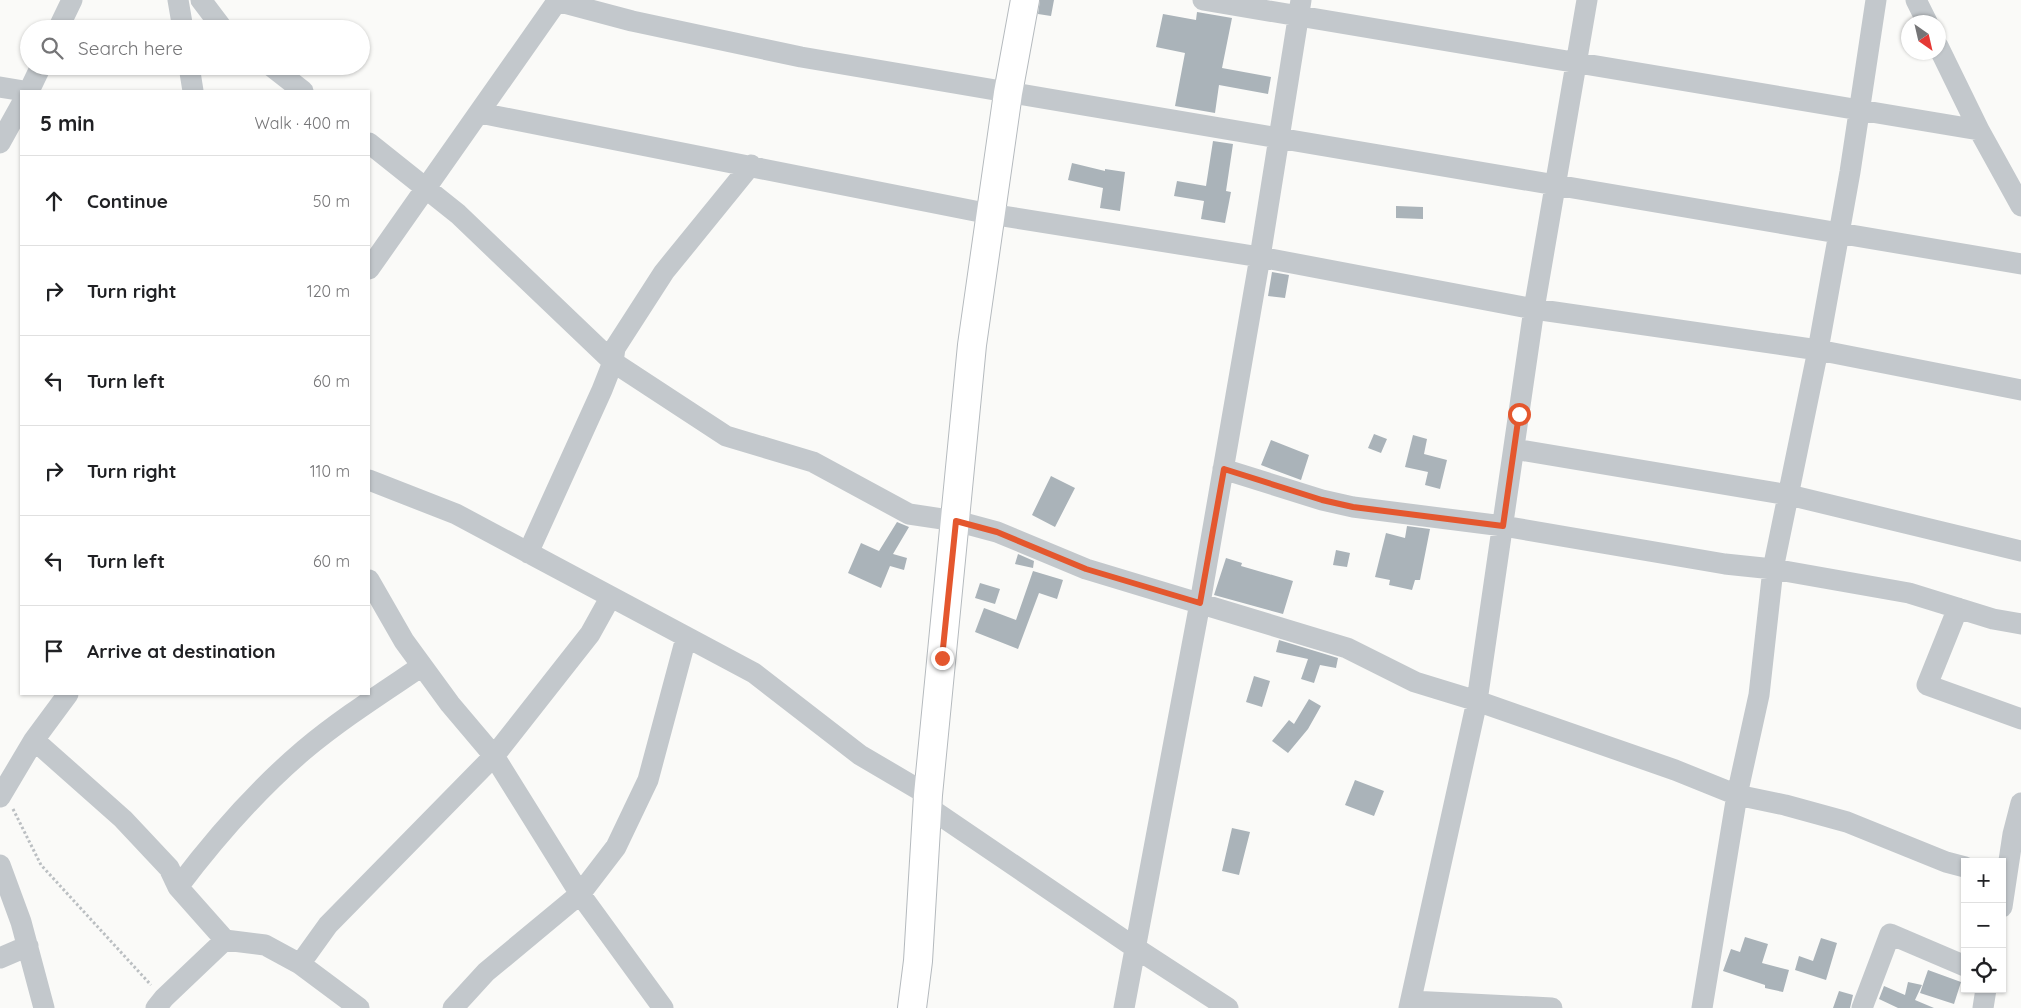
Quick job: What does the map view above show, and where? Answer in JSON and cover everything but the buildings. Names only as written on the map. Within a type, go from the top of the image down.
[{"type":"main road","points":[[912,1008],[918,961],[928,801],[971,355],[1008,94],[1026,0]]},
{"type":"street","points":[[62,20],[72,0]]},
{"type":"street","points":[[178,0],[181,20]]},
{"type":"street","points":[[200,0],[216,20]]},
{"type":"street","points":[[370,268],[558,0],[632,21],[791,55],[1008,94],[1280,137],[2021,264]]},
{"type":"street","points":[[1203,0],[1300,8],[1577,63],[1979,130]]},
{"type":"street","points":[[1552,1008],[1410,1005],[1477,701],[1534,309],[1587,0]]},
{"type":"street","points":[[1702,1008],[1737,795],[1759,695],[1773,569],[1818,350],[1839,233],[1876,0]]},
{"type":"street","points":[[1916,0],[1924,15]]},
{"type":"street","points":[[1124,1008],[1224,469],[1300,8]]},
{"type":"street","points":[[1945,60],[1979,130],[2018,193]]},
{"type":"street","points":[[29,90],[37,75]]},
{"type":"street","points":[[191,75],[193,90]]},
{"type":"street","points":[[283,75],[302,90]]},
{"type":"street","points":[[0,86],[20,90]]},
{"type":"street","points":[[0,143],[20,107]]},
{"type":"street","points":[[480,113],[751,165],[990,214],[1260,256],[1534,309],[1818,350],[2021,390]]},
{"type":"street","points":[[370,144],[458,214],[614,362],[726,436],[813,462],[909,514],[956,521],[997,532],[1086,569],[1347,648],[1415,682],[1477,701],[1675,770],[1737,795],[1786,805],[1847,822],[1946,862],[1961,866]]},
{"type":"street","points":[[528,553],[563,480],[614,362],[615,348],[664,272],[751,165]]},
{"type":"street","points":[[1514,449],[1789,496],[2021,551]]},
{"type":"street","points":[[1224,469],[1322,500],[1353,507],[1503,526],[1724,564],[1773,569],[1909,593],[1993,619],[2021,624]]},
{"type":"street","points":[[370,480],[456,514],[610,598],[754,673],[860,755],[1134,947],[1228,1008]]},
{"type":"street","points":[[370,582],[404,641],[450,704],[494,756],[580,894],[664,1008]]},
{"type":"street","points":[[300,964],[328,925],[494,756],[590,634],[610,598]]},
{"type":"street","points":[[1958,608],[1927,685],[2021,719]]},
{"type":"street","points":[[453,1008],[486,972],[580,894],[616,847],[648,780],[686,638]]},
{"type":"street","points":[[178,887],[226,828],[304,750],[354,712],[422,666]]},
{"type":"street","points":[[2,794],[34,740],[67,695]]},
{"type":"street","points":[[34,740],[123,819],[169,868],[178,887],[225,940],[265,945],[300,964],[360,1008]]},
{"type":"street","points":[[2003,903],[2010,879],[2013,834],[2021,803]]},
{"type":"street","points":[[0,865],[28,946],[44,1008]]},
{"type":"street","points":[[1862,1008],[1890,934],[1961,964]]},
{"type":"street","points":[[166,1004],[225,940]]},
{"type":"street","points":[[0,958],[28,946]]},
{"type":"street","points":[[1983,1008],[1985,993]]},
{"type":"path","points":[[2,794],[41,865],[92,919],[166,1004]]},
{"type":"route","points":[[942,658],[956,521],[997,532],[1086,569],[1200,603],[1224,469],[1322,500],[1353,507],[1503,526],[1519,414]]}]
